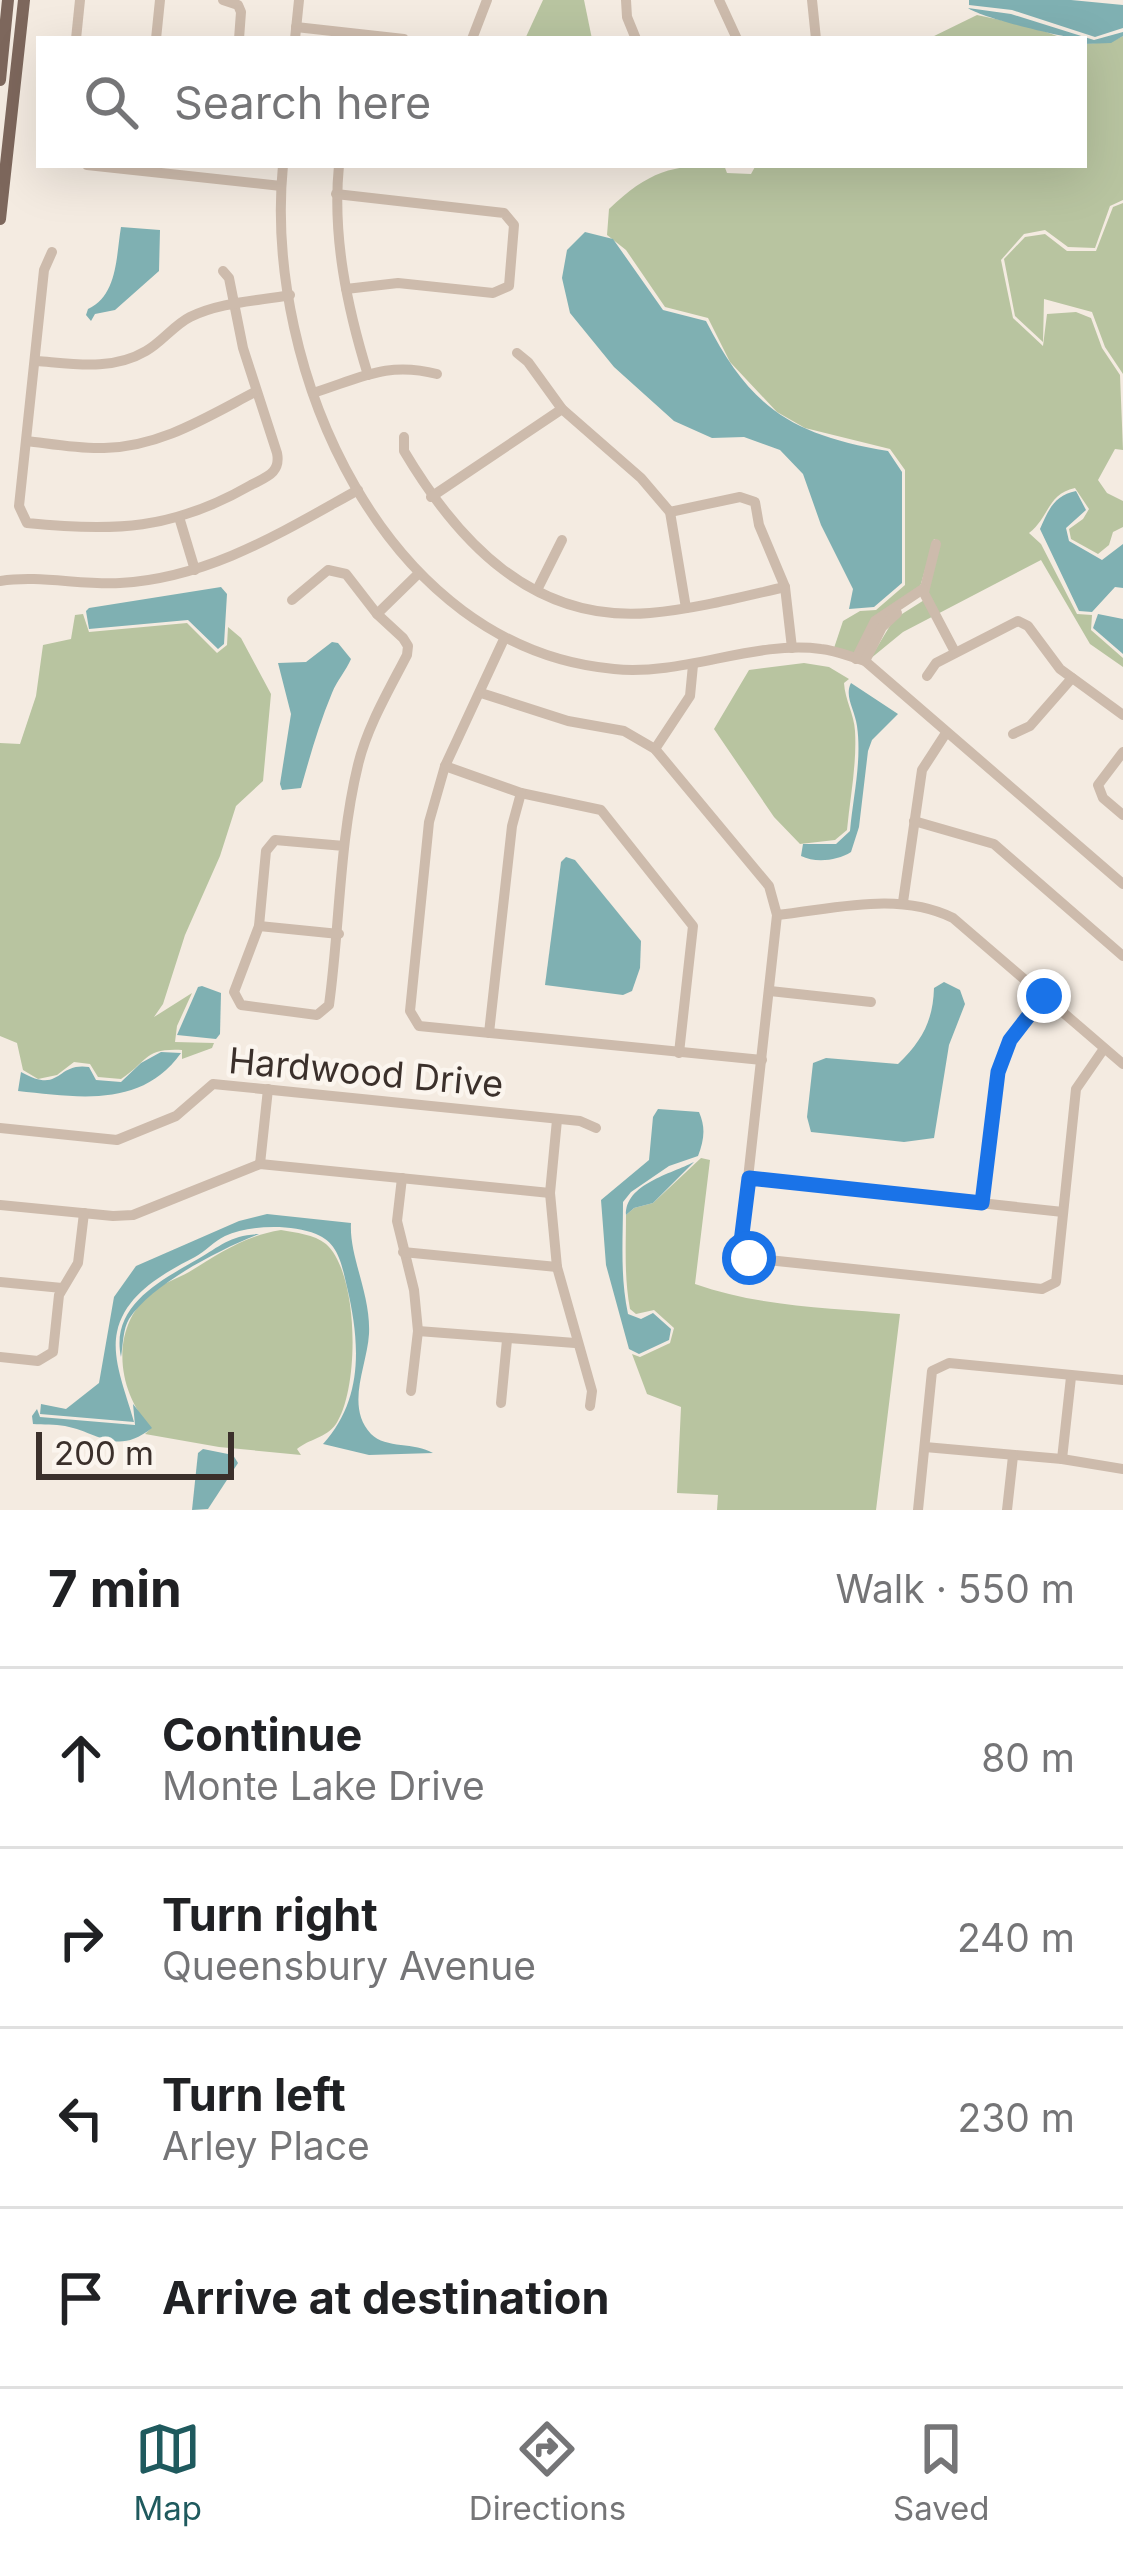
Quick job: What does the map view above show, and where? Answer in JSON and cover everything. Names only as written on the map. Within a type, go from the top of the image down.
[{"type":"main road","points":[[0,80],[8,0]]},
{"type":"main road","points":[[0,219],[24,0]]},
{"type":"street","points":[[76,36],[80,0]]},
{"type":"street","points":[[156,36],[160,0]]},
{"type":"street","points":[[223,0],[238,5],[241,12],[238,36]]},
{"type":"street","points":[[299,0],[296,33],[338,36]]},
{"type":"street","points":[[473,36],[487,0]]},
{"type":"street","points":[[626,0],[635,36]]},
{"type":"street","points":[[719,0],[736,36]]},
{"type":"street","points":[[812,0],[816,36]]},
{"type":"street","points":[[143,168],[280,186]]},
{"type":"street","points":[[225,180],[226,168]]},
{"type":"street","points":[[283,168],[280,186],[290,295],[314,393],[358,490],[388,537],[452,606],[504,639],[572,664],[656,670],[792,648],[823,649],[861,660],[1123,884]]},
{"type":"street","points":[[339,168],[336,194],[346,289],[368,375]]},
{"type":"street","points":[[336,194],[504,213],[514,225],[509,286],[493,293],[398,283],[346,289]]},
{"type":"street","points":[[52,252],[44,270],[19,506],[27,523],[100,530],[178,518],[223,502],[274,472],[277,454],[255,392],[229,278],[223,272]]},
{"type":"street","points":[[37,361],[116,364],[146,352],[186,319],[290,295]]},
{"type":"street","points":[[517,352],[562,409],[640,478],[670,512],[686,608]]},
{"type":"street","points":[[314,393],[408,367],[437,374]]},
{"type":"street","points":[[27,441],[98,449],[147,443],[177,433],[255,392]]},
{"type":"street","points":[[431,497],[562,409]]},
{"type":"street","points":[[404,437],[404,452],[431,497],[486,560],[537,590],[585,608],[644,614],[785,587]]},
{"type":"street","points":[[0,581],[124,583],[195,570],[250,550],[358,490]]},
{"type":"street","points":[[670,512],[740,497],[754,502],[785,587],[792,648]]},
{"type":"street","points":[[178,518],[195,570]]},
{"type":"street","points":[[537,590],[562,540]]},
{"type":"street","points":[[861,660],[870,639],[887,620],[924,592],[936,544]]},
{"type":"street","points":[[292,600],[328,570],[346,574],[403,638],[407,655],[358,760],[344,846],[329,1005],[317,1015],[241,1005],[234,992],[259,926],[266,851],[275,840],[344,846]]},
{"type":"street","points":[[0,572],[18,578]]},
{"type":"street","points":[[377,614],[418,574]]},
{"type":"street","points":[[924,592],[955,652]]},
{"type":"street","points":[[927,676],[936,663],[1018,621],[1028,626],[1060,669],[1123,716]]},
{"type":"street","points":[[504,639],[445,766],[429,822],[410,1011],[419,1026],[762,1060]]},
{"type":"street","points":[[655,749],[690,696],[693,665]]},
{"type":"street","points":[[1013,734],[1030,727],[1072,678]]},
{"type":"street","points":[[481,693],[568,721],[624,730],[655,749],[769,886],[777,915],[741,1242],[749,1258],[1042,1289],[1055,1282],[1076,1089],[1103,1050]]},
{"type":"street","points":[[903,902],[922,770],[946,733]]},
{"type":"street","points":[[1123,752],[1101,778],[1098,789],[1123,815]]},
{"type":"street","points":[[445,766],[521,793],[601,810],[693,926],[679,1053]]},
{"type":"street","points":[[489,1034],[512,826],[521,793]]},
{"type":"street","points":[[914,821],[994,844],[1123,956]]},
{"type":"street","points":[[777,915],[903,902],[929,906],[952,918],[1123,1064]]},
{"type":"street","points":[[259,926],[339,934]]},
{"type":"street","points":[[770,992],[871,1002]]},
{"type":"street","points":[[982,1203],[998,1072],[1010,1040],[1044,996]]},
{"type":"street","name":"Hardwood Drive","points":[[0,1128],[118,1140],[176,1116],[213,1084],[580,1121],[596,1128]]},
{"type":"street","points":[[260,1164],[268,1089]]},
{"type":"street","points":[[557,1120],[550,1193],[556,1267],[592,1391],[590,1406]]},
{"type":"street","points":[[0,1205],[133,1214],[260,1164],[550,1193]]},
{"type":"street","points":[[402,1178],[397,1221],[414,1290],[418,1331],[412,1391]]},
{"type":"street","points":[[749,1178],[1063,1212]]},
{"type":"street","points":[[0,1357],[38,1361],[50,1357],[62,1288],[77,1263],[84,1214]]},
{"type":"street","points":[[404,1252],[556,1267]]},
{"type":"street","points":[[0,1282],[62,1288]]},
{"type":"street","points":[[418,1331],[575,1343]]},
{"type":"street","points":[[501,1403],[507,1340]]},
{"type":"street","points":[[918,1510],[932,1371],[949,1363],[1123,1380]]},
{"type":"street","points":[[1062,1459],[1071,1377]]},
{"type":"street","points":[[925,1448],[1123,1469]]},
{"type":"street","points":[[1007,1510],[1012,1456]]},
{"type":"green space","points":[[543,0],[584,0],[591,36],[526,36]]},
{"type":"green space","points":[[977,15],[1057,36],[934,36]]},
{"type":"green space","points":[[1123,36],[1123,200],[1110,206],[1095,248],[1068,247],[1045,230],[1024,234],[1001,260],[1013,318],[1043,346],[1047,314],[1076,312],[1091,318],[1102,348],[1120,375],[1123,450],[1115,449],[1098,480],[1107,493],[1123,501],[1123,527],[1113,532],[1109,545],[1098,554],[1071,539],[1069,529],[1089,509],[1075,488],[1059,495],[1029,533],[1041,544],[1077,614],[1092,615],[1091,630],[1123,658],[1123,667],[1090,644],[1041,560],[903,632],[870,659],[894,619],[929,597],[927,587],[940,542],[934,539],[920,587],[855,654],[834,648],[843,621],[860,611],[876,610],[905,585],[905,470],[890,449],[805,428],[777,412],[730,362],[708,318],[665,307],[626,250],[607,235],[609,209],[649,178],[684,168],[725,168],[727,173],[751,174],[754,168],[1087,168],[1087,44]]},
{"type":"green space","points":[[1123,203],[1123,374],[1105,347],[1092,312],[1044,299],[1043,342],[1015,316],[1004,259],[1025,237],[1045,234],[1067,251],[1096,251],[1113,207]]},
{"type":"green space","points":[[83,614],[89,632],[187,623],[217,653],[227,645],[228,627],[241,638],[271,694],[263,781],[236,806],[163,1004],[154,1017],[192,993],[175,1042],[214,1043],[212,1048],[182,1059],[182,1050],[160,1051],[121,1079],[98,1077],[90,1064],[74,1062],[57,1075],[38,1079],[23,1070],[17,1043],[0,1036],[0,743],[20,744],[36,696],[43,645],[71,639],[75,615]]},
{"type":"green space","points":[[804,663],[829,667],[849,679],[844,683],[855,743],[847,830],[835,840],[800,844],[774,817],[714,729],[749,670]]},
{"type":"green space","points":[[701,1158],[710,1160],[695,1284],[770,1302],[900,1314],[876,1510],[717,1510],[718,1495],[677,1493],[681,1407],[647,1394],[632,1354],[640,1357],[670,1343],[674,1328],[654,1310],[636,1314],[630,1309],[626,1215],[653,1203]]},
{"type":"green space","points":[[281,1230],[326,1244],[345,1279],[352,1359],[344,1407],[336,1424],[297,1449],[301,1455],[145,1434],[151,1428],[130,1395],[122,1357],[130,1320],[141,1303],[233,1246]]},
{"type":"water","points":[[969,0],[1123,5],[1123,28],[1095,37],[1012,10],[969,5]]},
{"type":"water","points":[[968,8],[1011,14],[1081,36],[1060,35]]},
{"type":"water","points":[[1123,32],[1111,43],[1087,44],[1087,38]]},
{"type":"water","points":[[121,227],[160,230],[159,271],[115,310],[95,314],[91,321],[88,309],[105,294],[114,274]]},
{"type":"water","points":[[585,232],[613,239],[663,310],[706,321],[740,376],[778,413],[825,436],[888,451],[902,472],[902,583],[874,607],[849,609],[853,589],[821,525],[803,474],[780,450],[744,437],[712,438],[674,421],[614,367],[570,313],[562,278],[567,250]]},
{"type":"water","points":[[1076,491],[1086,510],[1066,528],[1069,541],[1102,560],[1123,544],[1123,588],[1115,587],[1092,612],[1079,611],[1040,529],[1057,500]]},
{"type":"water","points":[[221,587],[227,594],[224,644],[218,649],[188,620],[89,629],[89,608]]},
{"type":"water","points":[[1098,614],[1123,619],[1123,654],[1093,628]]},
{"type":"water","points":[[332,642],[351,659],[327,705],[301,788],[282,790],[291,714],[278,663],[306,662]]},
{"type":"water","points":[[851,683],[898,714],[872,740],[868,751],[859,827],[851,852],[833,859],[807,858],[801,856],[803,844],[836,844],[850,831],[858,752]]},
{"type":"water","points":[[566,857],[575,860],[641,941],[640,968],[632,991],[623,995],[545,985],[561,862]]},
{"type":"water","points":[[944,982],[960,990],[965,1004],[949,1045],[934,1138],[904,1142],[811,1132],[807,1117],[813,1063],[826,1058],[898,1064],[925,1030],[934,988]]},
{"type":"water","points":[[198,987],[221,993],[220,1034],[216,1039],[177,1035]]},
{"type":"water","points":[[161,1052],[181,1053],[165,1071],[127,1091],[85,1096],[18,1091],[21,1072],[44,1080],[78,1067],[89,1067],[96,1080],[121,1082]]},
{"type":"water","points":[[658,1109],[699,1112],[703,1134],[698,1156],[669,1166],[623,1202],[628,1314],[641,1319],[653,1313],[671,1329],[669,1340],[639,1354],[629,1349],[606,1265],[601,1200],[649,1160]]},
{"type":"water","points":[[694,1162],[653,1203],[626,1215],[641,1188]]},
{"type":"water","points":[[267,1214],[351,1223],[369,1319],[358,1399],[363,1423],[377,1439],[433,1453],[369,1455],[323,1444],[352,1389],[356,1349],[351,1308],[341,1263],[330,1243],[316,1234],[283,1227],[225,1236],[159,1278],[128,1306],[117,1332],[116,1354],[134,1422],[40,1414],[41,1404],[66,1409],[99,1383],[114,1297],[136,1266],[239,1221]]},
{"type":"water","points":[[259,1234],[207,1258],[154,1293],[129,1319],[121,1357],[123,1323],[142,1296],[226,1242]]},
{"type":"water","points":[[133,1404],[152,1428],[118,1442],[65,1426],[33,1424],[37,1409],[40,1417],[135,1425]]},
{"type":"water","points":[[203,1449],[233,1455],[238,1463],[208,1509],[192,1510],[198,1453]]},
{"type":"route","points":[[749,1258],[741,1242],[749,1178],[982,1203],[998,1072],[1010,1040],[1044,996]]}]
